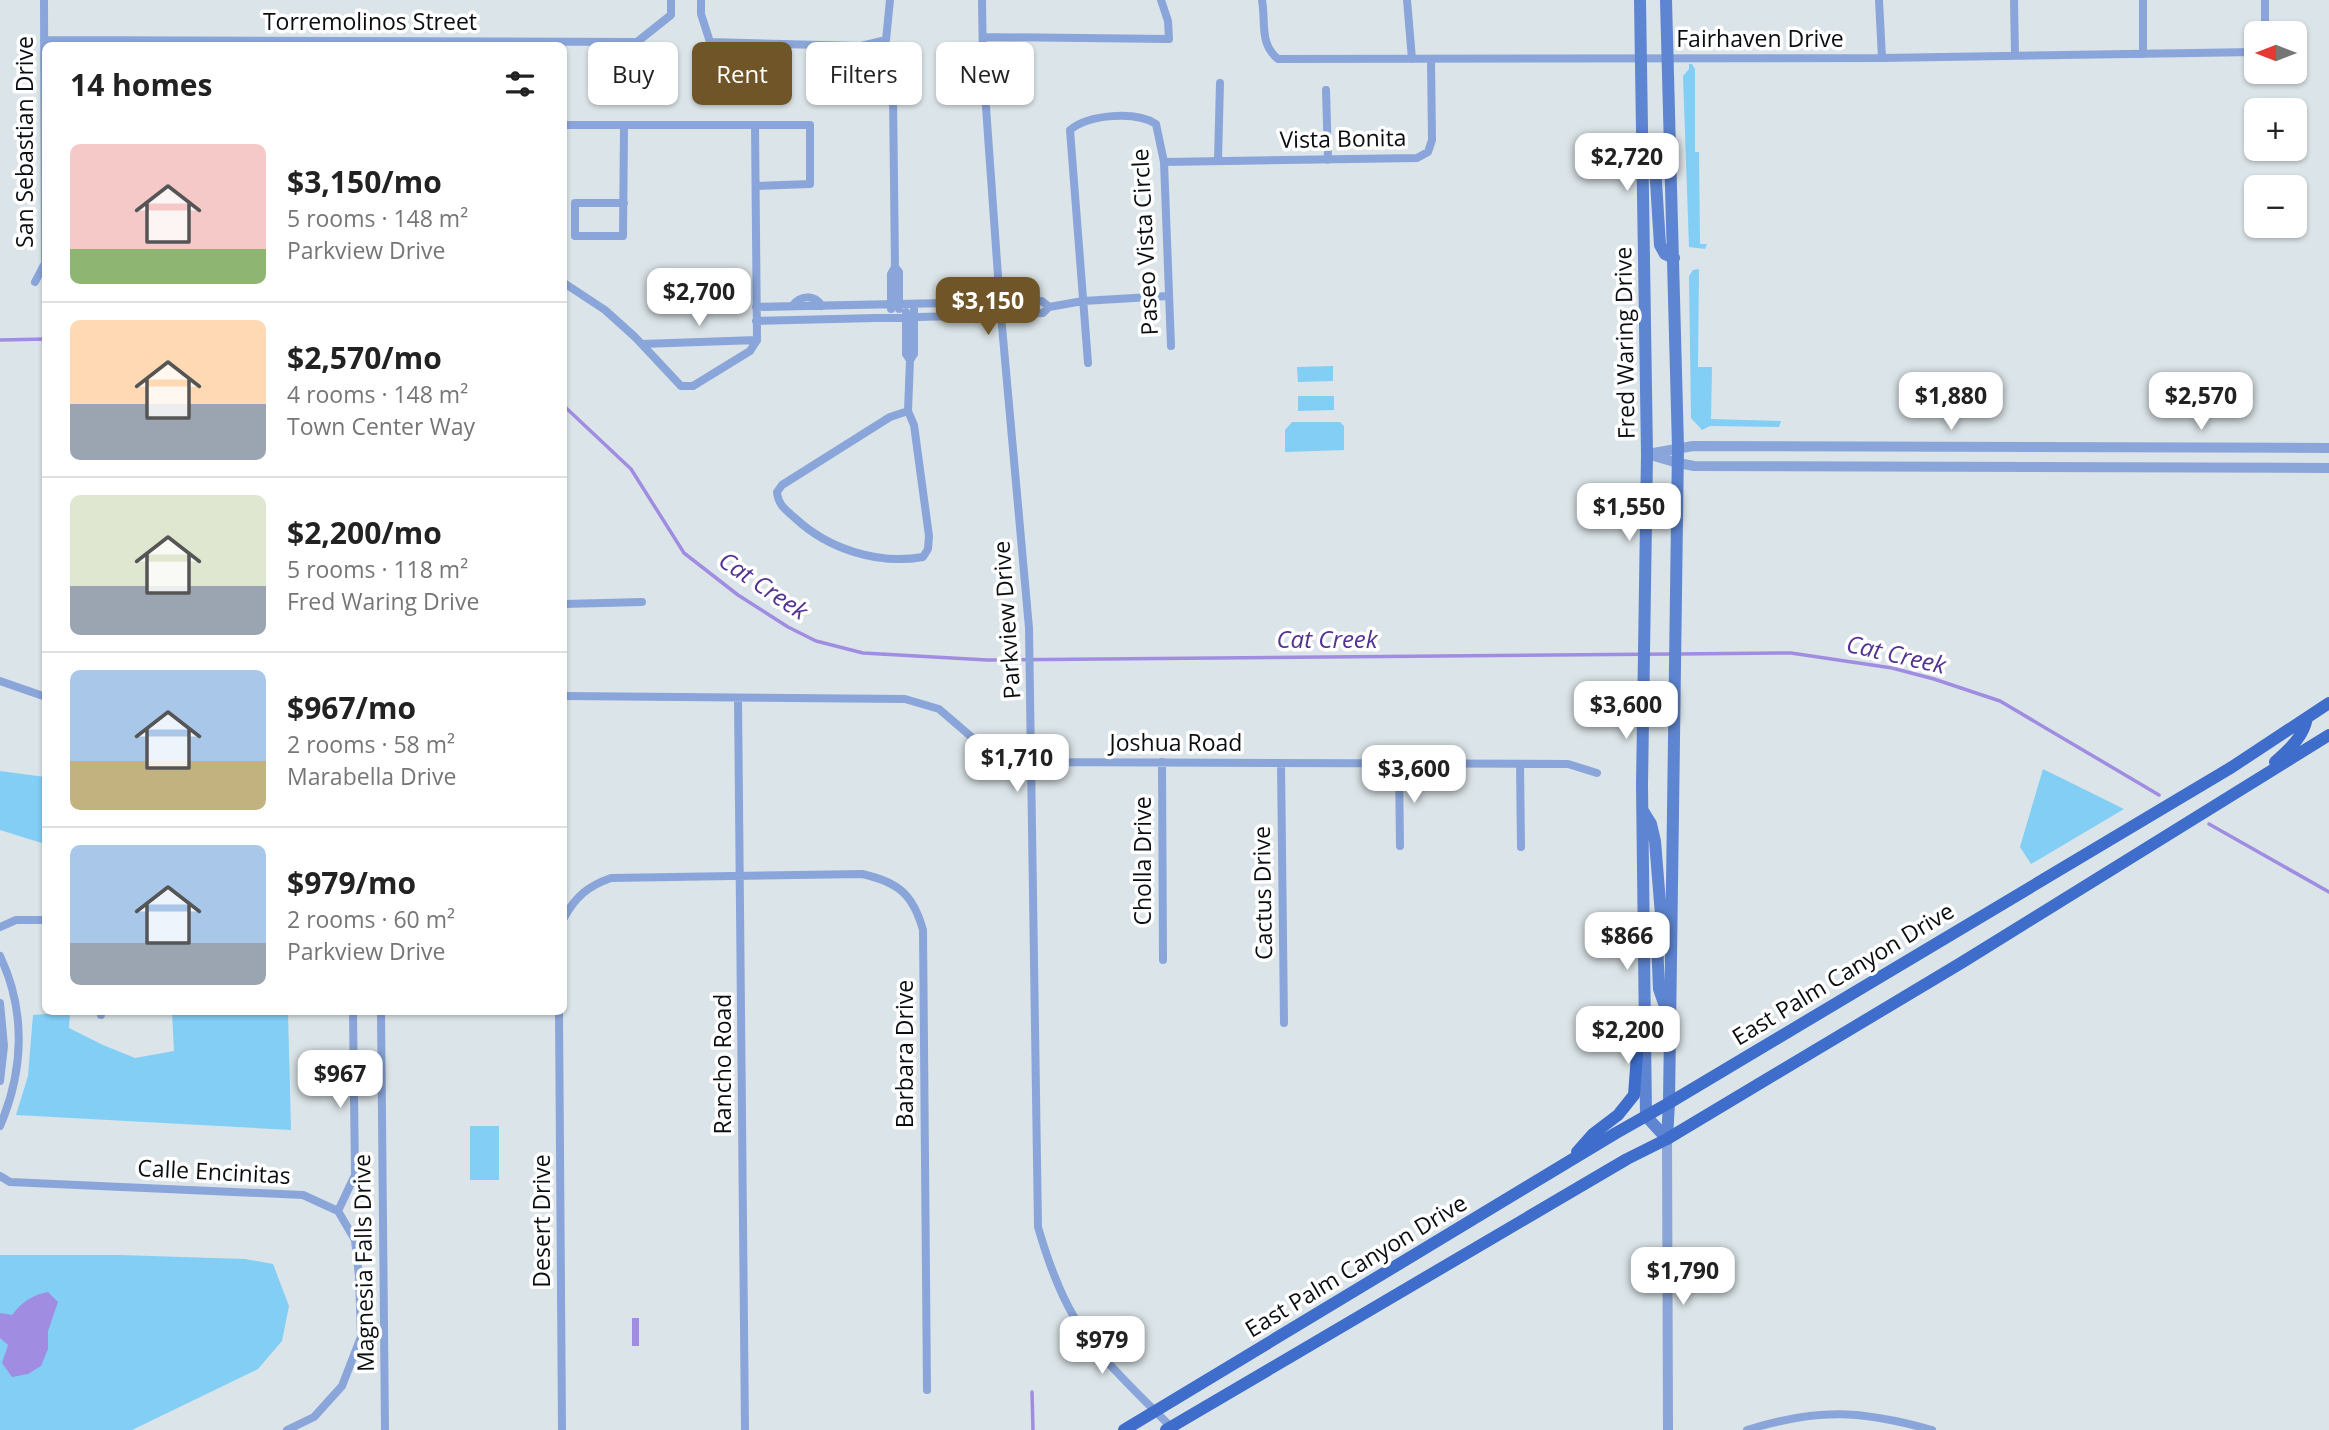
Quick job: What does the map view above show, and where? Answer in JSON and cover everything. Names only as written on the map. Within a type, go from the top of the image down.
[{"type":"main road","name":"Fred Waring Drive","points":[[1640,0],[1647,454],[1642,810],[1646,1116]]},
{"type":"main road","points":[[1666,0],[1678,447],[1667,1139]]},
{"type":"main road","points":[[1643,131],[1655,166],[1660,245],[1665,254],[1674,258]]},
{"type":"main road","name":"East Palm Canyon Drive","points":[[1124,1430],[2232,767],[2329,703]]},
{"type":"main road","points":[[2260,777],[2299,738],[2307,719]]},
{"type":"main road","name":"East Palm Canyon Drive","points":[[1171,1429],[1628,1159],[1667,1139],[1961,963],[2329,736]]},
{"type":"main road","points":[[1642,810],[1651,824],[1655,841],[1661,915],[1671,926]]},
{"type":"main road","points":[[1643,928],[1651,930],[1657,942],[1659,989],[1669,1017]]},
{"type":"main road","points":[[1568,1162],[1593,1134],[1618,1115],[1634,1095],[1638,1042],[1644,1016]]},
{"type":"main road","points":[[1646,1116],[1667,1139]]},
{"type":"street","name":"San Sebastian Drive","points":[[44,0],[44,40]]},
{"type":"street","name":"Torremolinos Street","points":[[44,40],[637,42],[671,15],[671,0]]},
{"type":"street","points":[[701,0],[701,14],[710,42],[861,47],[886,40],[890,0]]},
{"type":"street","name":"Parkview Drive","points":[[982,0],[1000,304],[1029,628],[1038,1227],[1050,1268],[1074,1319],[1114,1368],[1171,1429]]},
{"type":"street","points":[[983,37],[1170,39],[1161,0]]},
{"type":"street","name":"Fairhaven Drive","points":[[1262,0],[1265,40],[1269,52],[1278,60],[1882,58],[2244,52]]},
{"type":"street","points":[[1407,0],[1412,59]]},
{"type":"street","points":[[1879,0],[1882,58]]},
{"type":"street","points":[[2014,0],[2015,55]]},
{"type":"street","points":[[2143,0],[2143,54]]},
{"type":"street","points":[[2264,0],[2265,21]]},
{"type":"street","name":"Vista Bonita","points":[[1164,162],[1417,158],[1428,152],[1432,140],[1431,59]]},
{"type":"street","points":[[1219,160],[1220,83]]},
{"type":"street","points":[[1326,90],[1328,160]]},
{"type":"street","points":[[893,105],[895,267],[898,272],[895,287],[903,304],[902,316],[910,338],[906,354],[910,360],[908,411],[914,425],[929,536],[928,548],[923,557],[908,559],[852,551],[827,542],[804,527],[782,506],[777,492],[782,485],[890,417],[908,411]]},
{"type":"street","name":"Paseo Vista Circle","points":[[1088,363],[1070,130],[1079,123],[1098,118],[1145,116],[1156,124],[1164,162],[1171,346]]},
{"type":"street","points":[[567,125],[810,125],[810,184],[756,186]]},
{"type":"street","points":[[567,285],[605,310],[642,344],[674,381],[687,388],[750,351],[757,340],[755,125]]},
{"type":"street","points":[[624,126],[624,204],[623,236],[575,236],[575,203],[624,204]]},
{"type":"street","name":"San Sebastian Drive","points":[[35,282],[42,269]]},
{"type":"street","points":[[757,321],[1043,313],[1049,307],[1083,301],[1168,296]]},
{"type":"street","points":[[756,307],[1000,304],[1042,301],[1049,307]]},
{"type":"street","points":[[902,316],[903,304]]},
{"type":"street","points":[[838,305],[838,318]]},
{"type":"street","points":[[792,306],[793,320]]},
{"type":"street","points":[[642,344],[757,340]]},
{"type":"street","points":[[1647,454],[1678,447],[2329,448]]},
{"type":"street","points":[[1647,454],[1678,463],[1792,467],[2329,468]]},
{"type":"street","points":[[567,604],[642,602]]},
{"type":"street","points":[[0,681],[42,696]]},
{"type":"street","name":"Joshua Road","points":[[567,696],[913,701],[939,709],[989,752],[1005,758],[1031,762],[1568,764],[1597,773]]},
{"type":"street","name":"Rancho Road","points":[[738,698],[745,1430]]},
{"type":"street","name":"Cholla Drive","points":[[1162,762],[1163,960]]},
{"type":"street","name":"Cactus Drive","points":[[1281,762],[1284,1023]]},
{"type":"street","points":[[1520,764],[1521,847]]},
{"type":"street","points":[[1399,765],[1400,846]]},
{"type":"street","name":"Barbara Drive","points":[[740,877],[862,874],[883,879],[904,891],[917,909],[923,930],[927,1390]]},
{"type":"street","points":[[567,912],[573,901],[592,885],[611,878],[740,877]]},
{"type":"street","points":[[0,927],[16,919],[42,920]]},
{"type":"street","points":[[0,956],[10,977],[16,1001],[20,1043],[18,1068],[0,1126]]},
{"type":"street","points":[[0,1003],[4,1046],[0,1081]]},
{"type":"street","points":[[287,1430],[314,1417],[342,1387],[361,1338],[355,1240],[338,1211],[355,1175],[353,1015]]},
{"type":"street","name":"Magnesia Falls Drive","points":[[381,1015],[385,1430]]},
{"type":"street","name":"Desert Drive","points":[[559,1015],[562,1430]]},
{"type":"street","points":[[1667,1139],[1668,1430]]},
{"type":"street","name":"Calle Encinitas","points":[[0,1176],[10,1182],[303,1195],[338,1211]]},
{"type":"street","points":[[1747,1430],[1798,1416],[1829,1413],[1862,1414],[1932,1430]]},
{"type":"shaded area","points":[[1689,64],[1695,69],[1695,152],[1699,152],[1700,244],[1707,244],[1705,249],[1689,247],[1683,76],[1689,69]]},
{"type":"shaded area","points":[[1699,269],[1698,367],[1712,367],[1711,419],[1781,421],[1779,427],[1710,426],[1702,430],[1691,418],[1689,276],[1693,270]]},
{"type":"shaded area","points":[[1333,366],[1333,381],[1298,382],[1297,367]]},
{"type":"shaded area","points":[[1298,396],[1334,396],[1334,410],[1298,411]]},
{"type":"shaded area","points":[[1292,422],[1340,422],[1344,426],[1344,450],[1285,452],[1285,430]]},
{"type":"shaded area","points":[[2043,769],[2124,809],[2031,864],[2020,847]]},
{"type":"shaded area","points":[[0,771],[42,777],[42,843],[0,830]]},
{"type":"shaded area","points":[[33,1015],[70,1015],[69,1028],[135,1058],[174,1051],[172,1015],[288,1015],[291,1130],[16,1115],[28,1076]]},
{"type":"shaded area","points":[[470,1126],[499,1126],[499,1180],[470,1180]]},
{"type":"shaded area","points":[[0,1255],[245,1259],[273,1264],[289,1306],[282,1341],[258,1369],[132,1430],[0,1430]]},
{"type":"shaded area","points":[[48,1292],[58,1302],[48,1331],[48,1349],[41,1366],[28,1374],[12,1377],[2,1363],[8,1345],[0,1338],[0,1313],[12,1315],[28,1300]]},
{"type":"shaded area","points":[[632,1318],[639,1318],[639,1346],[632,1346]]},
{"type":"waterway","name":"Cat Creek","points":[[0,340],[42,339]]},
{"type":"waterway","name":"Cat Creek","points":[[567,409],[631,469],[684,553],[738,595],[788,627],[816,641],[863,653],[987,660],[1671,654]]},
{"type":"waterway","name":"Cat Creek","points":[[1678,654],[1791,653],[1892,668],[1934,679],[2000,701],[2159,795]]},
{"type":"waterway","name":"Cat Creek","points":[[2209,824],[2329,892]]},
{"type":"waterway","points":[[1032,1392],[1033,1430]]}]
